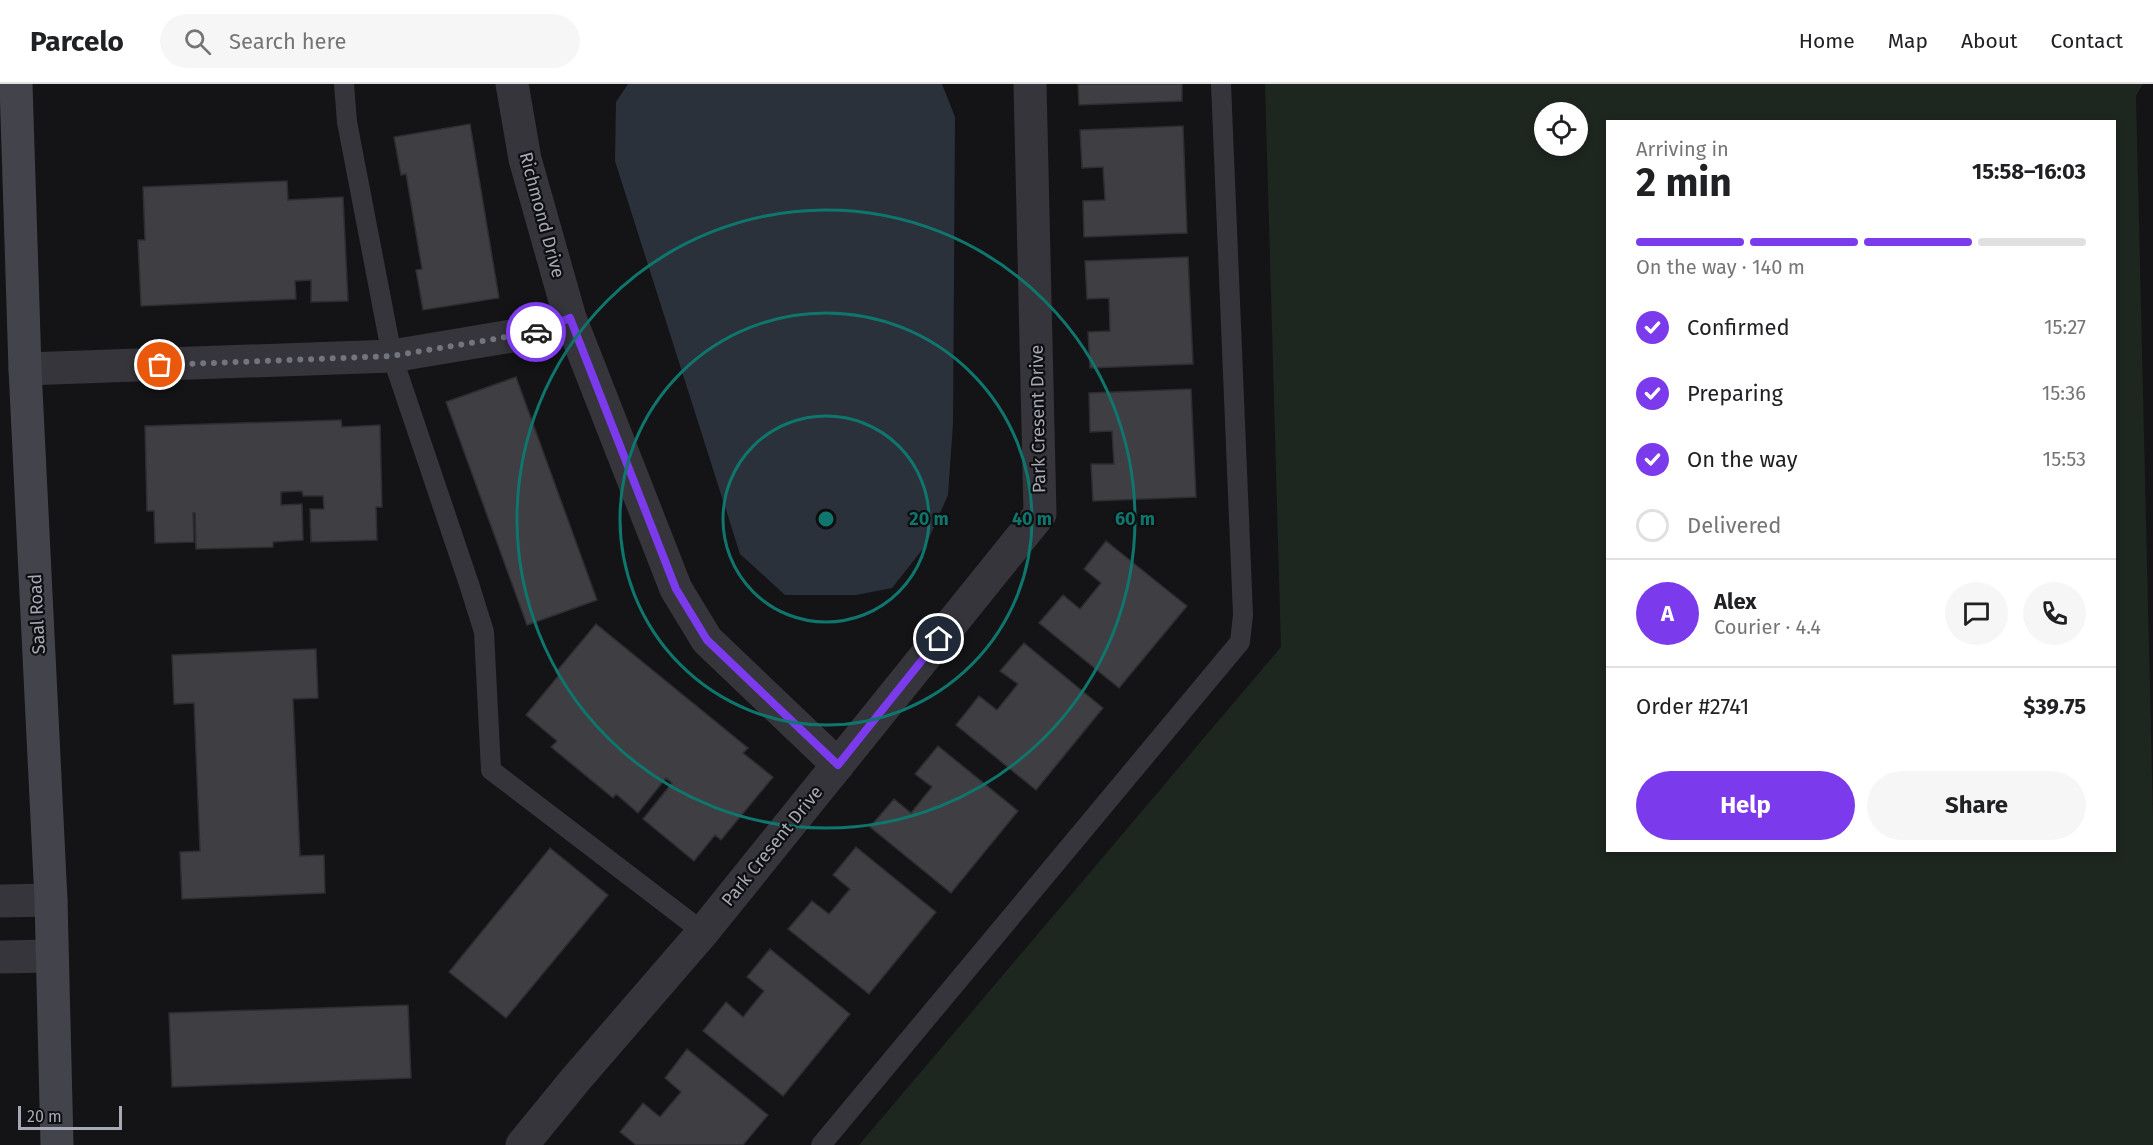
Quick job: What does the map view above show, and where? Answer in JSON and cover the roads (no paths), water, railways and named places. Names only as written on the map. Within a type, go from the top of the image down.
[{"type":"street","name":"Saal Road","points":[[16,84],[25,369],[51,900],[57,1145]]},
{"type":"street","name":"Richmond Drive","points":[[512,84],[525,159],[570,318],[676,589],[707,640],[838,765]]},
{"type":"street","name":"Park Cresent Drive","points":[[522,1145],[576,1078],[703,932],[1040,514],[1030,84]]},
{"type":"street","points":[[25,369],[392,356],[536,332],[570,318]]},
{"type":"street","points":[[0,901],[51,900]]},
{"type":"street","points":[[0,957],[52,956]]},
{"type":"lane","points":[[344,84],[347,122],[392,356],[484,632],[491,770],[703,932]]},
{"type":"lane","points":[[821,1145],[1239,642],[1243,615],[1221,84]]}]
